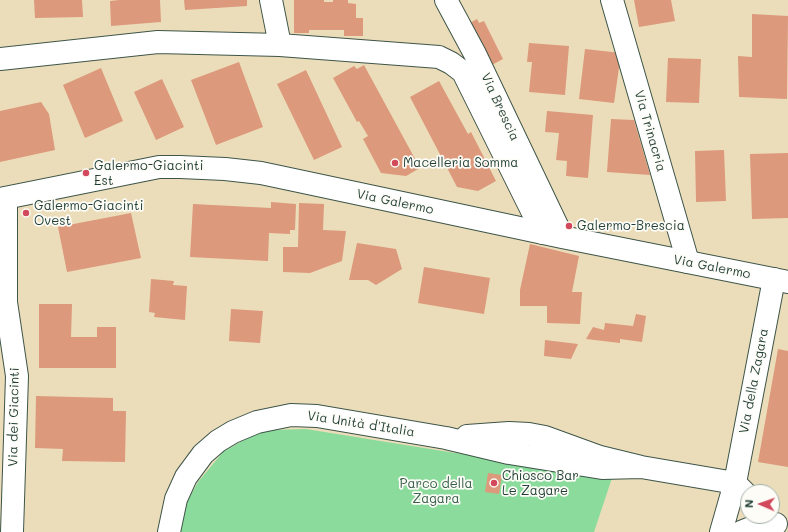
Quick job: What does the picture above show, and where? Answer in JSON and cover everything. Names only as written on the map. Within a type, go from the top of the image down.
[{"type":"street","points":[[271,0],[280,45]]},
{"type":"street","name":"Via Brescia","points":[[446,0],[475,54],[553,235]]},
{"type":"street","name":"Via Trinacria","points":[[612,0],[688,262]]},
{"type":"street","points":[[0,59],[158,42],[280,45],[439,57],[451,63],[463,72],[553,235]]},
{"type":"street","name":"Via Galermo","points":[[3,199],[159,167],[225,169],[261,173],[553,235],[781,281]]},
{"type":"street","name":"Via dei Giacinti","points":[[3,199],[3,307],[17,376],[12,532]]},
{"type":"street","name":"Via della Zagara","points":[[742,484],[781,281]]},
{"type":"street","name":"Via Unità d'Italia","points":[[169,532],[176,499],[186,477],[203,454],[218,441],[233,432],[257,422],[291,415],[317,416],[446,438],[509,443],[529,434],[545,437],[600,457],[740,489]]},
{"type":"street","name":"Via della Zagara","points":[[721,532],[740,491]]},
{"type":"street","points":[[741,532],[756,526],[776,524]]},
{"type":"green space","name":"Parco della Zagara","points":[[306,429],[612,478],[594,532],[180,532],[187,502],[198,482],[223,452],[242,441],[267,430]]},
{"type":"building","points":[[34,0],[82,0],[83,17],[35,18]]},
{"type":"building","points":[[160,0],[161,22],[111,26],[110,1]]},
{"type":"building","points":[[184,0],[247,0],[247,6],[185,10]]},
{"type":"building","points":[[294,0],[324,0],[324,2],[333,2],[333,0],[348,0],[348,3],[356,4],[356,18],[363,18],[363,36],[344,36],[344,30],[309,30],[309,33],[294,33]]},
{"type":"building","points":[[634,0],[671,0],[675,21],[639,27]]},
{"type":"building","points":[[752,14],[788,16],[787,99],[739,97],[738,56],[752,57]]},
{"type":"building","points":[[477,19],[479,23],[484,21],[503,59],[490,66],[468,24]]},
{"type":"building","points":[[529,43],[569,46],[565,95],[529,92],[532,62],[527,62]]},
{"type":"building","points":[[585,49],[621,53],[614,103],[579,99]]},
{"type":"building","points":[[668,58],[701,59],[699,103],[666,102]]},
{"type":"building","points":[[239,62],[263,127],[216,145],[191,80]]},
{"type":"building","points":[[364,65],[420,168],[406,176],[381,173],[363,139],[368,136],[359,121],[357,122],[333,78],[354,66],[357,69]]},
{"type":"building","points":[[101,68],[123,121],[85,138],[63,85]]},
{"type":"building","points":[[306,70],[342,147],[314,160],[277,84]]},
{"type":"building","points":[[162,79],[184,127],[156,140],[134,92]]},
{"type":"building","points":[[439,81],[468,134],[471,132],[496,181],[478,191],[457,187],[410,97]]},
{"type":"building","points":[[41,102],[49,114],[55,150],[0,162],[0,111]]},
{"type":"building","points":[[547,111],[593,115],[588,178],[566,176],[567,161],[556,160],[559,133],[545,132]]},
{"type":"building","points":[[611,119],[634,120],[650,175],[607,172]]},
{"type":"building","points":[[724,150],[726,201],[696,202],[695,151]]},
{"type":"building","points":[[788,153],[788,218],[752,219],[750,154]]},
{"type":"building","points":[[271,202],[296,204],[295,230],[290,230],[290,234],[269,233],[268,261],[190,257],[193,204],[271,208]]},
{"type":"building","points":[[299,203],[324,204],[323,230],[346,231],[342,261],[310,273],[283,272],[283,247],[298,247]]},
{"type":"building","points":[[131,213],[141,258],[67,272],[58,227]]},
{"type":"building","points":[[357,243],[396,249],[402,269],[376,285],[368,280],[349,280]]},
{"type":"building","points":[[530,244],[579,256],[572,292],[582,292],[580,324],[547,323],[547,306],[520,306],[520,290]]},
{"type":"building","points":[[424,267],[490,278],[484,314],[418,303]]},
{"type":"building","points":[[151,279],[174,281],[173,285],[187,286],[185,320],[154,317],[155,313],[149,312]]},
{"type":"building","points":[[39,304],[72,304],[71,337],[97,337],[97,327],[116,327],[116,368],[39,368]]},
{"type":"building","points":[[231,309],[263,311],[260,343],[229,341]]},
{"type":"building","points":[[636,314],[646,316],[642,342],[620,339],[620,343],[586,339],[593,327],[604,330],[605,323],[633,326]]},
{"type":"building","points":[[545,340],[578,344],[571,359],[544,356]]},
{"type":"building","points":[[778,349],[788,351],[788,467],[758,462]]},
{"type":"building","points":[[36,396],[113,398],[113,411],[126,411],[125,462],[62,461],[63,449],[35,448]]},
{"type":"building","name":"Chiosco Bar Le Zagare","points":[[488,473],[502,475],[499,494],[485,492]]},
{"type":"place","name":"Macelleria Somma","points":[[395,163]]},
{"type":"place","name":"Galermo-Giacinti Est","points":[[86,173]]},
{"type":"place","name":"Galermo-Giacinti Ovest","points":[[26,213]]},
{"type":"place","name":"Galermo-Brescia","points":[[569,226]]},
{"type":"place","name":"Chiosco Bar Le Zagare","points":[[494,483]]}]
